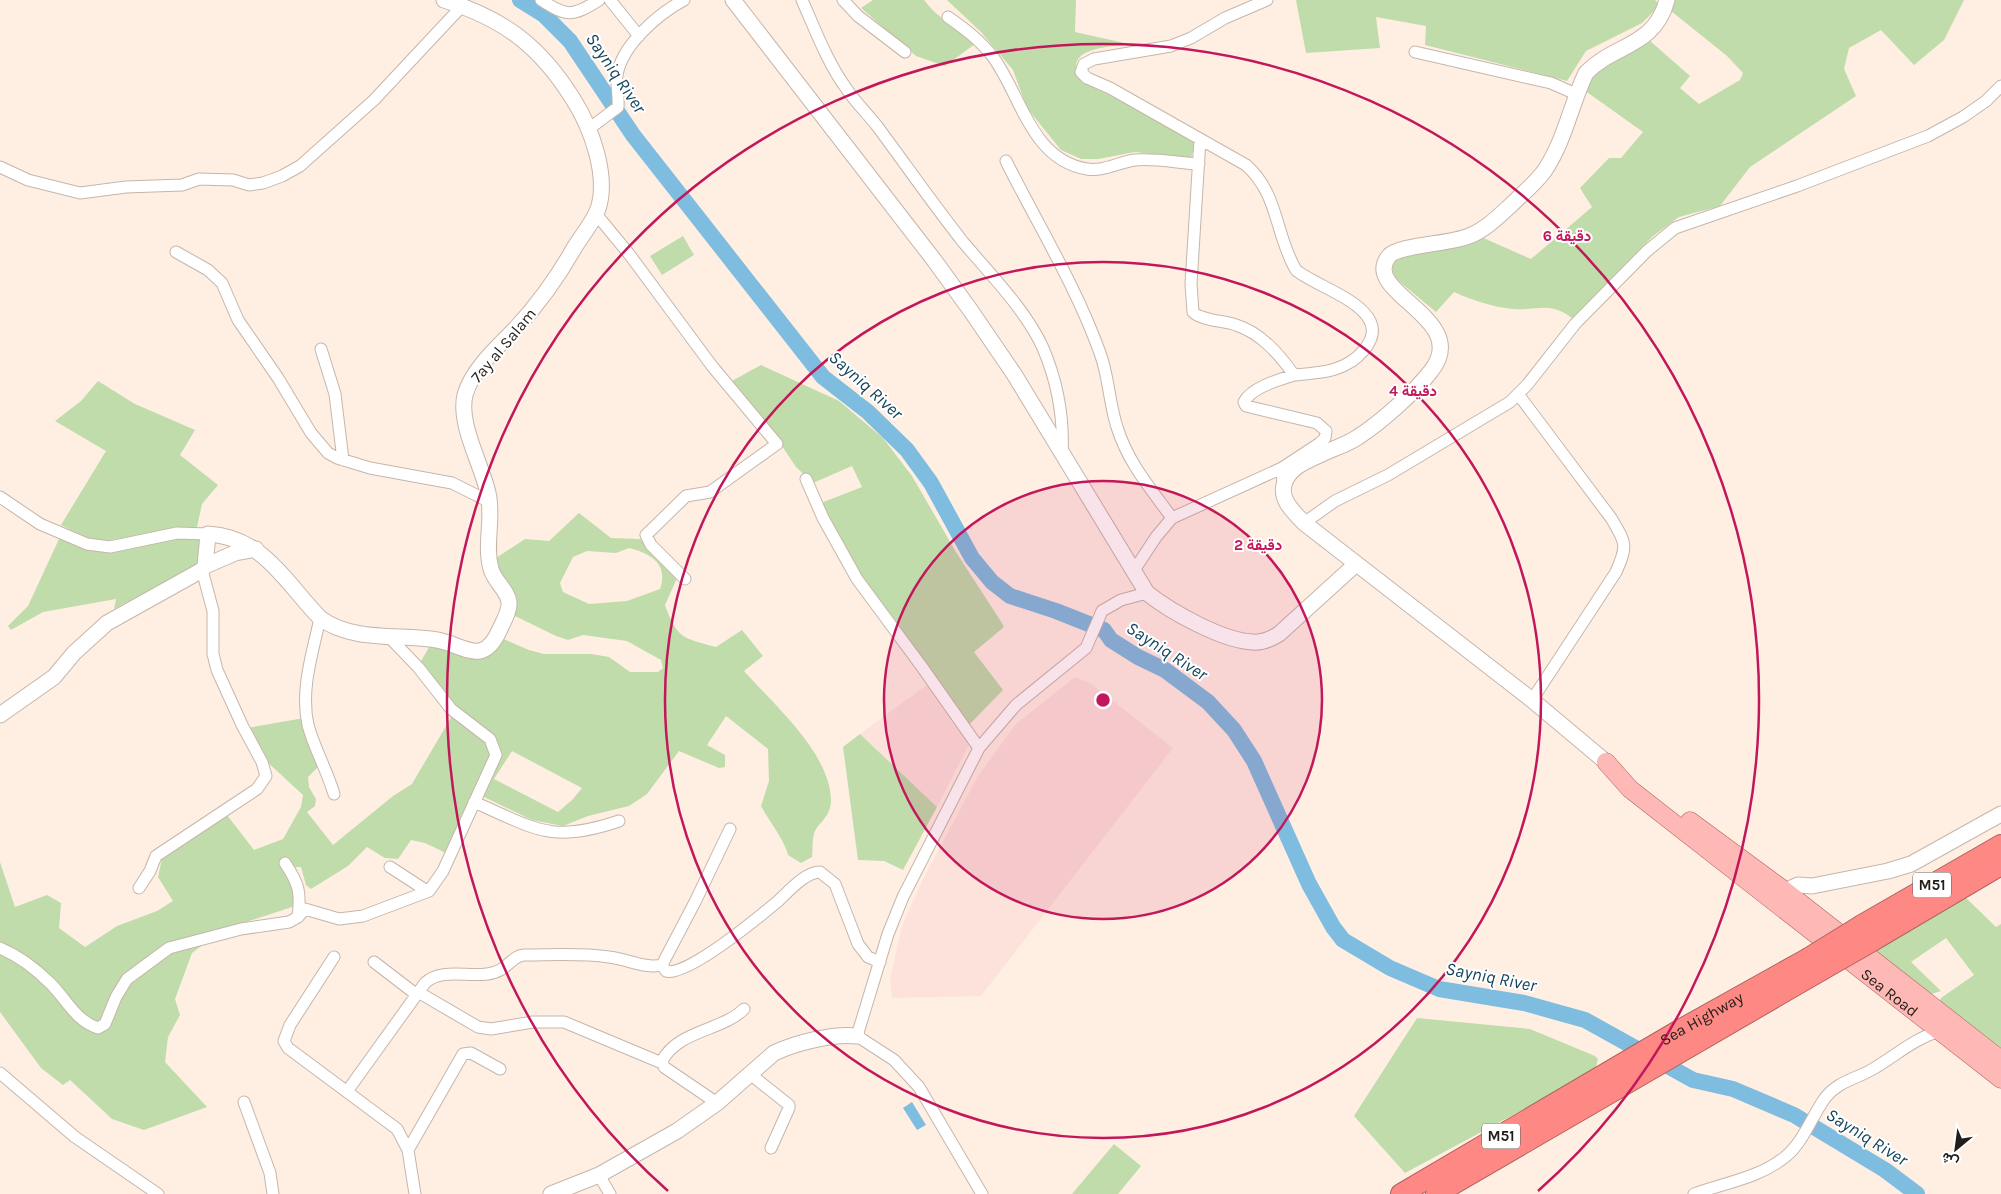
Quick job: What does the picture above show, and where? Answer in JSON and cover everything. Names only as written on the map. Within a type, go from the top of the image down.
[{"type":"highway","name":"Sea Highway","points":[[1868,933],[2001,845]]},
{"type":"highway","name":"Sea Highway","points":[[1436,1194],[1694,1044],[1813,965],[1868,933],[2001,865]]},
{"type":"highway","name":"Sea Highway","points":[[1401,1194],[1602,1078],[1678,1031],[1813,965]]},
{"type":"main road","name":"Sea Road","points":[[1606,762],[1633,779],[1782,898],[1939,1031],[2001,1079]]},
{"type":"main road","points":[[1798,911],[2001,1060]]},
{"type":"street","name":"7ay al Salam","points":[[256,549],[283,574],[320,618],[336,628],[388,636],[442,641],[470,652],[485,650],[493,643],[510,604],[507,595],[496,581],[490,568],[490,502],[465,417],[465,395],[484,364],[551,288],[596,214],[602,184],[596,124],[539,53],[517,34],[500,22],[444,0]]},
{"type":"street","points":[[541,0],[562,13],[573,14],[599,0]]},
{"type":"street","points":[[610,0],[639,36]]},
{"type":"street","points":[[596,124],[618,106],[618,70],[639,36],[658,17],[684,0]]},
{"type":"street","points":[[733,0],[934,260],[1014,374],[1147,593],[1169,609],[1238,640],[1255,642],[1270,640],[1356,564]]},
{"type":"street","points":[[802,0],[827,55],[845,88],[876,125],[1037,337],[1047,359],[1063,423],[1062,455]]},
{"type":"street","points":[[843,0],[858,16],[905,52]]},
{"type":"street","points":[[1133,572],[1156,537],[1172,518],[1282,468],[1323,441],[1326,434],[1324,427],[1317,423],[1260,411],[1246,406],[1244,403],[1247,397],[1264,386],[1294,375],[1332,371],[1350,364],[1371,340],[1373,329],[1363,312],[1352,303],[1296,270],[1268,192],[1261,180],[1246,165],[1110,88],[1083,75],[1081,68],[1087,61],[1104,56],[1172,46],[1191,38],[1225,18],[1266,0]]},
{"type":"street","points":[[1283,485],[1290,473],[1300,464],[1349,442],[1370,428],[1421,382],[1435,365],[1439,354],[1436,332],[1424,315],[1390,285],[1384,272],[1387,258],[1400,248],[1444,244],[1470,236],[1496,219],[1544,171],[1569,117],[1576,94],[1586,73],[1609,54],[1630,47],[1645,36],[1656,24],[1664,2]]},
{"type":"street","points":[[0,167],[28,180],[80,194],[126,187],[182,185],[199,179],[233,180],[249,184],[263,183],[282,176],[300,166],[368,106],[462,6]]},
{"type":"street","points":[[948,16],[985,46],[1014,89],[1031,126],[1044,145],[1060,159],[1092,170],[1142,160],[1199,164]]},
{"type":"street","points":[[1415,52],[1551,83],[1576,94]]},
{"type":"street","points":[[1304,523],[1335,502],[1388,475],[1510,402],[1575,324],[1647,251],[1675,228],[1797,186],[1928,136],[1963,117],[1986,101],[2001,86]]},
{"type":"street","points":[[1200,139],[1191,284],[1193,312],[1198,316],[1218,319],[1250,332],[1281,357],[1294,375]]},
{"type":"street","points":[[1006,161],[1037,224],[1062,266],[1101,354],[1114,416],[1122,442],[1137,472],[1172,518]]},
{"type":"street","points":[[596,214],[629,254],[712,366],[776,444],[710,492],[686,496],[646,535],[651,545],[685,579]]},
{"type":"street","points":[[176,252],[213,274],[222,283],[238,320],[287,391],[311,433],[328,453],[343,460],[386,472],[452,484],[490,502]]},
{"type":"street","points":[[321,349],[335,394],[343,460]]},
{"type":"street","points":[[1518,394],[1611,518],[1625,540],[1626,550],[1616,572],[1532,700]]},
{"type":"street","points":[[1282,468],[1286,502],[1304,523],[1532,700],[1606,762]]},
{"type":"street","points":[[806,480],[823,518],[857,578],[978,748]]},
{"type":"street","points":[[0,498],[59,534],[100,546],[120,546],[177,533],[208,534],[231,539],[256,549]]},
{"type":"street","points":[[139,888],[150,872],[156,856],[257,789],[266,776],[262,762],[242,725],[217,670],[213,654],[213,611],[203,568],[208,534]]},
{"type":"street","points":[[0,715],[54,677],[74,653],[106,623],[203,568],[235,553],[256,549]]},
{"type":"street","points":[[856,1036],[903,897],[978,748],[1016,705],[1086,648],[1098,617],[1110,605],[1147,593]]},
{"type":"street","points":[[320,618],[306,686],[305,703],[308,724],[334,794]]},
{"type":"street","points":[[0,948],[16,955],[30,966],[52,985],[65,1002],[83,1019],[98,1028],[105,1024],[116,997],[127,979],[169,948],[242,929],[289,922],[298,917],[305,909],[339,919],[362,916],[432,888],[443,871],[496,754],[494,746],[482,732],[451,709],[418,666],[388,636]]},
{"type":"street","points":[[474,802],[535,830],[565,834],[590,831],[619,821]]},
{"type":"street","points":[[1782,898],[1798,885],[1812,886],[1888,871],[1911,864],[2001,814]]},
{"type":"street","points":[[662,965],[730,828]]},
{"type":"street","points":[[285,863],[297,881],[300,898],[298,917]]},
{"type":"street","points":[[390,867],[427,891]]},
{"type":"street","points":[[662,965],[666,971],[675,972],[700,959],[766,911],[808,876],[820,872],[836,884],[863,953],[880,962]]},
{"type":"street","points":[[1798,911],[1812,886]]},
{"type":"street","points":[[348,1090],[431,977],[437,975],[497,972],[505,968],[518,955],[578,954],[610,957],[648,966],[662,965]]},
{"type":"street","points":[[334,957],[290,1025],[284,1041],[288,1048],[348,1090],[397,1129],[408,1150],[415,1194]]},
{"type":"street","points":[[374,962],[418,993],[478,1027],[491,1030],[533,1022],[564,1022],[662,1063],[664,1067],[717,1103]]},
{"type":"street","points":[[662,1063],[666,1054],[687,1039],[702,1030],[735,1017],[744,1009]]},
{"type":"street","points":[[1694,1194],[1770,1167],[1787,1155],[1797,1143],[1812,1117],[1836,1086],[1874,1068],[1922,1037],[1939,1031]]},
{"type":"street","points":[[550,1194],[599,1175],[677,1131],[717,1103],[766,1059],[784,1048],[838,1036],[856,1036],[894,1060],[919,1087],[982,1194]]},
{"type":"street","points":[[408,1150],[462,1054],[471,1053],[500,1069]]},
{"type":"street","points":[[0,1073],[75,1137],[158,1194]]},
{"type":"street","points":[[750,1074],[788,1105],[789,1108],[771,1148]]},
{"type":"street","points":[[244,1102],[270,1173],[273,1194]]},
{"type":"street","points":[[599,1175],[610,1194]]},
{"type":"shaded area","points":[[1075,677],[1090,683],[1173,748],[981,996],[892,998],[890,980],[902,926],[923,879],[978,776],[1016,724]]},
{"type":"shaded area","points":[[928,684],[971,741],[937,807],[860,734]]},
{"type":"green space","points":[[873,0],[924,0],[935,13],[975,44],[945,66],[916,56],[861,8]]},
{"type":"green space","points":[[947,0],[1076,0],[1075,32],[1129,44],[1099,48],[1081,56],[1077,62],[1077,71],[1082,82],[1132,106],[1195,141],[1191,159],[1135,152],[1098,159],[1081,159],[1061,150],[1027,108],[1013,70],[981,32]]},
{"type":"green space","points":[[1296,0],[1655,0],[1660,5],[1642,23],[1586,51],[1567,81],[1425,45],[1426,26],[1376,17],[1380,48],[1306,53]]},
{"type":"green space","points":[[1674,0],[1964,0],[1944,40],[1914,65],[1881,30],[1849,48],[1844,69],[1856,96],[1750,167],[1720,206],[1679,217],[1653,236],[1572,318],[1550,308],[1513,309],[1497,307],[1454,292],[1436,312],[1395,278],[1390,263],[1395,256],[1479,236],[1531,259],[1592,207],[1580,188],[1609,158],[1621,158],[1643,132],[1584,90],[1595,69],[1649,40],[1690,76],[1680,88],[1699,104],[1740,80],[1743,73],[1727,56],[1671,11]]},
{"type":"green space","points":[[683,236],[694,255],[662,275],[650,256]]},
{"type":"green space","points":[[761,365],[839,401],[883,438],[912,476],[956,552],[1004,627],[974,652],[1003,690],[967,727],[863,582],[821,503],[862,487],[852,466],[813,483],[796,467],[764,419],[730,387],[730,382]]},
{"type":"green space","points":[[98,381],[135,404],[195,430],[180,455],[218,485],[202,504],[197,527],[105,541],[91,540],[61,525],[106,451],[55,421],[81,401]]},
{"type":"green space","points":[[579,513],[611,538],[640,539],[678,576],[665,605],[673,625],[678,631],[689,639],[716,647],[742,630],[763,656],[744,671],[784,714],[811,747],[828,782],[831,800],[829,811],[814,834],[812,857],[801,863],[788,855],[780,837],[761,806],[769,781],[768,749],[726,716],[707,745],[725,755],[725,767],[719,768],[679,751],[647,794],[629,806],[588,816],[563,826],[532,820],[484,797],[473,795],[446,853],[425,843],[411,840],[398,859],[385,858],[367,847],[348,866],[311,889],[306,885],[301,867],[292,867],[286,858],[279,864],[295,889],[295,906],[222,930],[192,953],[175,999],[180,1015],[168,1037],[165,1062],[207,1107],[144,1130],[112,1119],[70,1080],[63,1085],[41,1068],[0,1012],[0,862],[15,907],[47,895],[61,903],[59,928],[85,947],[117,926],[157,911],[173,901],[158,877],[163,854],[227,815],[254,850],[283,839],[301,807],[303,795],[263,758],[247,728],[310,717],[321,764],[308,777],[309,787],[316,799],[315,806],[307,812],[333,845],[393,796],[412,784],[456,709],[420,663],[432,642],[486,654],[510,613],[483,563],[480,541],[496,558],[525,539],[549,541]],"holes":[[[629,548],[644,553],[660,566],[662,573],[660,589],[627,601],[589,604],[563,592],[560,583],[573,557],[587,551],[616,553]],[[511,614],[568,640],[583,635],[627,641],[661,660],[663,668],[658,672],[630,672],[609,657],[591,654],[544,654],[501,638]],[[512,751],[582,788],[558,812],[494,779]]]},
{"type":"green space","points":[[180,535],[205,537],[200,563],[114,609],[116,599],[43,612],[11,630],[8,626],[28,606],[60,537],[105,549]]},
{"type":"green space","points":[[860,734],[937,807],[903,870],[884,861],[858,860],[843,747]]},
{"type":"green space","points":[[1964,896],[1996,927],[2001,924],[2001,1054],[1938,1005],[1941,998],[1974,975],[1946,938],[1911,962],[1941,991],[1928,995],[1872,954]]},
{"type":"green space","points":[[1417,1018],[1530,1029],[1595,1056],[1598,1059],[1595,1071],[1405,1173],[1354,1116]]},
{"type":"green space","points":[[1114,1144],[1141,1166],[1118,1194],[1072,1194]]},
{"type":"water","points":[[912,1102],[926,1125],[917,1130],[903,1108]]},
{"type":"waterway","name":"Sayniq River","points":[[520,0],[544,15],[570,41],[633,135],[823,377],[868,412],[907,450],[931,483],[972,558],[992,582],[1010,596],[1056,611],[1104,630],[1111,640],[1138,657],[1165,670],[1208,702],[1234,730],[1254,761],[1309,884],[1333,927],[1343,940],[1390,968],[1439,989],[1524,1003],[1585,1020],[1693,1080],[1733,1089],[1794,1115],[1885,1170],[1917,1194]]}]
